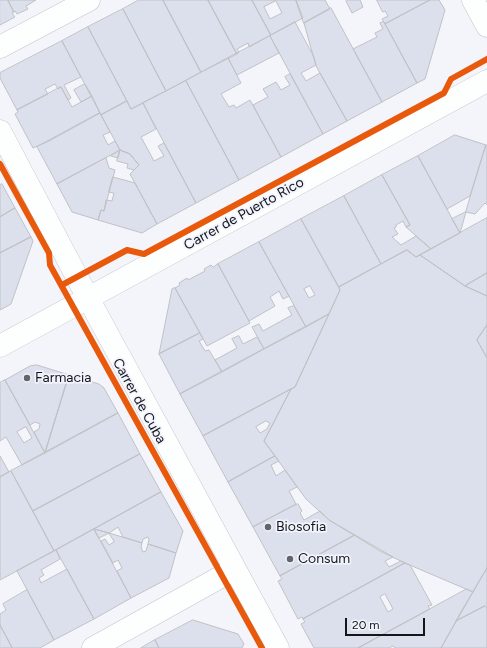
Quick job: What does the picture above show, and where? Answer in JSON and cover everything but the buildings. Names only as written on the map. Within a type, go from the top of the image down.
[{"type":"street","points":[[0,47],[89,0]]},
{"type":"street","points":[[473,0],[487,26]]},
{"type":"street","name":"Carrer de Puerto Rico","points":[[0,346],[487,81]]},
{"type":"street","name":"Carrer de Cuba","points":[[0,131],[88,298],[278,648]]},
{"type":"street","points":[[93,648],[236,569]]},
{"type":"cycle path","points":[[62,285],[127,250],[144,254],[444,93],[451,79],[487,59]]},
{"type":"cycle path","points":[[0,164],[49,253],[50,265],[262,648]]},
{"type":"place","name":"Farmacia","points":[[27,378]]},
{"type":"place","name":"Biosofia","points":[[268,527]]},
{"type":"place","name":"Consum","points":[[290,559]]}]
